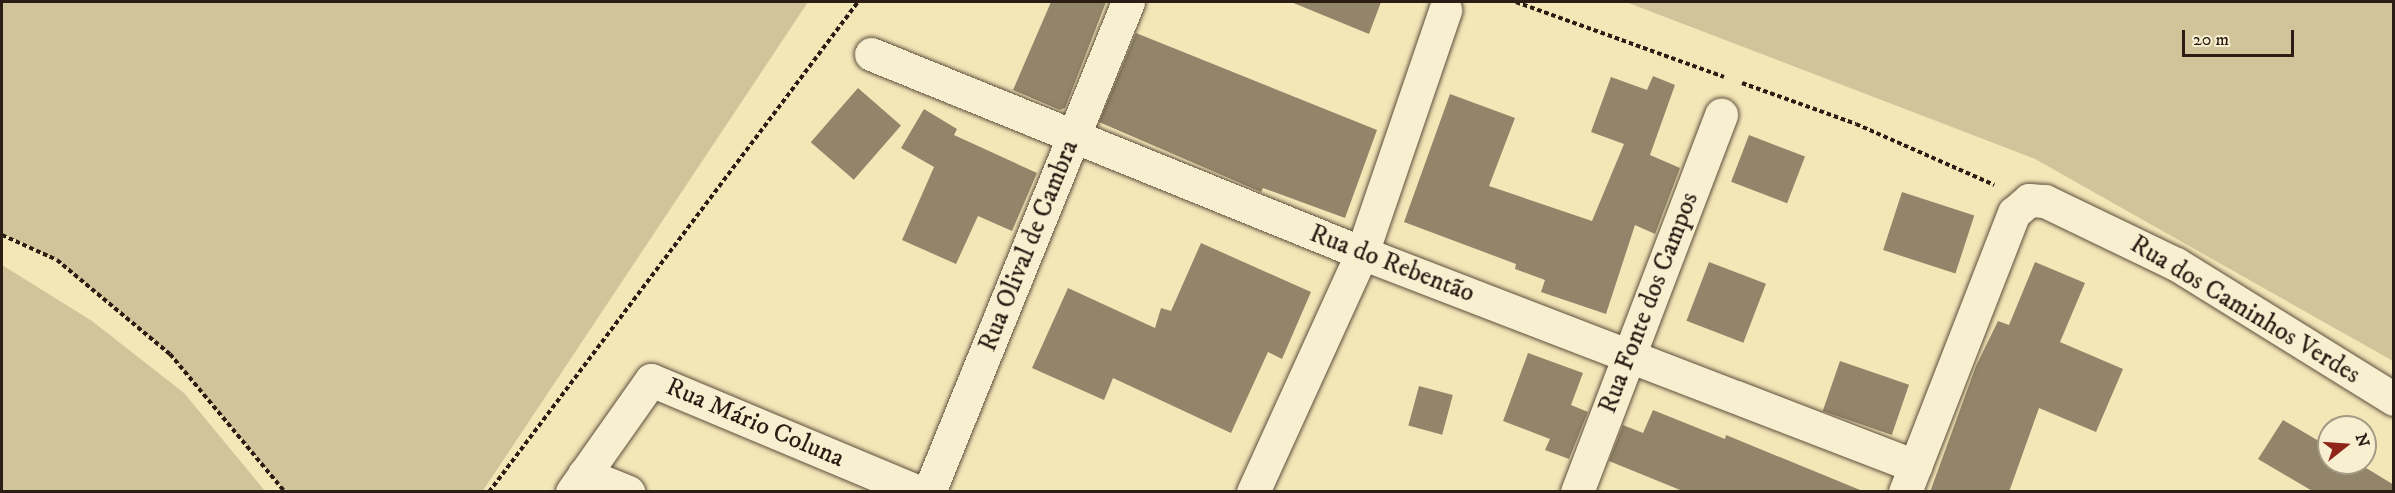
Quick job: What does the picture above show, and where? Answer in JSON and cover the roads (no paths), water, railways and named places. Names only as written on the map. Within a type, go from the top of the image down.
[{"type":"street","name":"Rua Olival de Cambra","points":[[929,492],[1128,2]]},
{"type":"street","points":[[1256,490],[1362,253],[1445,10]]},
{"type":"street","name":"Rua do Rebentão","points":[[871,54],[1362,253],[1628,356],[1910,479]]},
{"type":"street","name":"Rua Fonte dos Campos","points":[[1576,492],[1720,114]]},
{"type":"street","name":"Rua dos Caminhos Verdes","points":[[1910,479],[2014,213],[2029,200],[2045,201],[2176,264],[2394,399]]},
{"type":"street","name":"Rua Mário Coluna","points":[[578,483],[651,380],[920,492]]},
{"type":"street","points":[[578,483],[628,492]]}]
